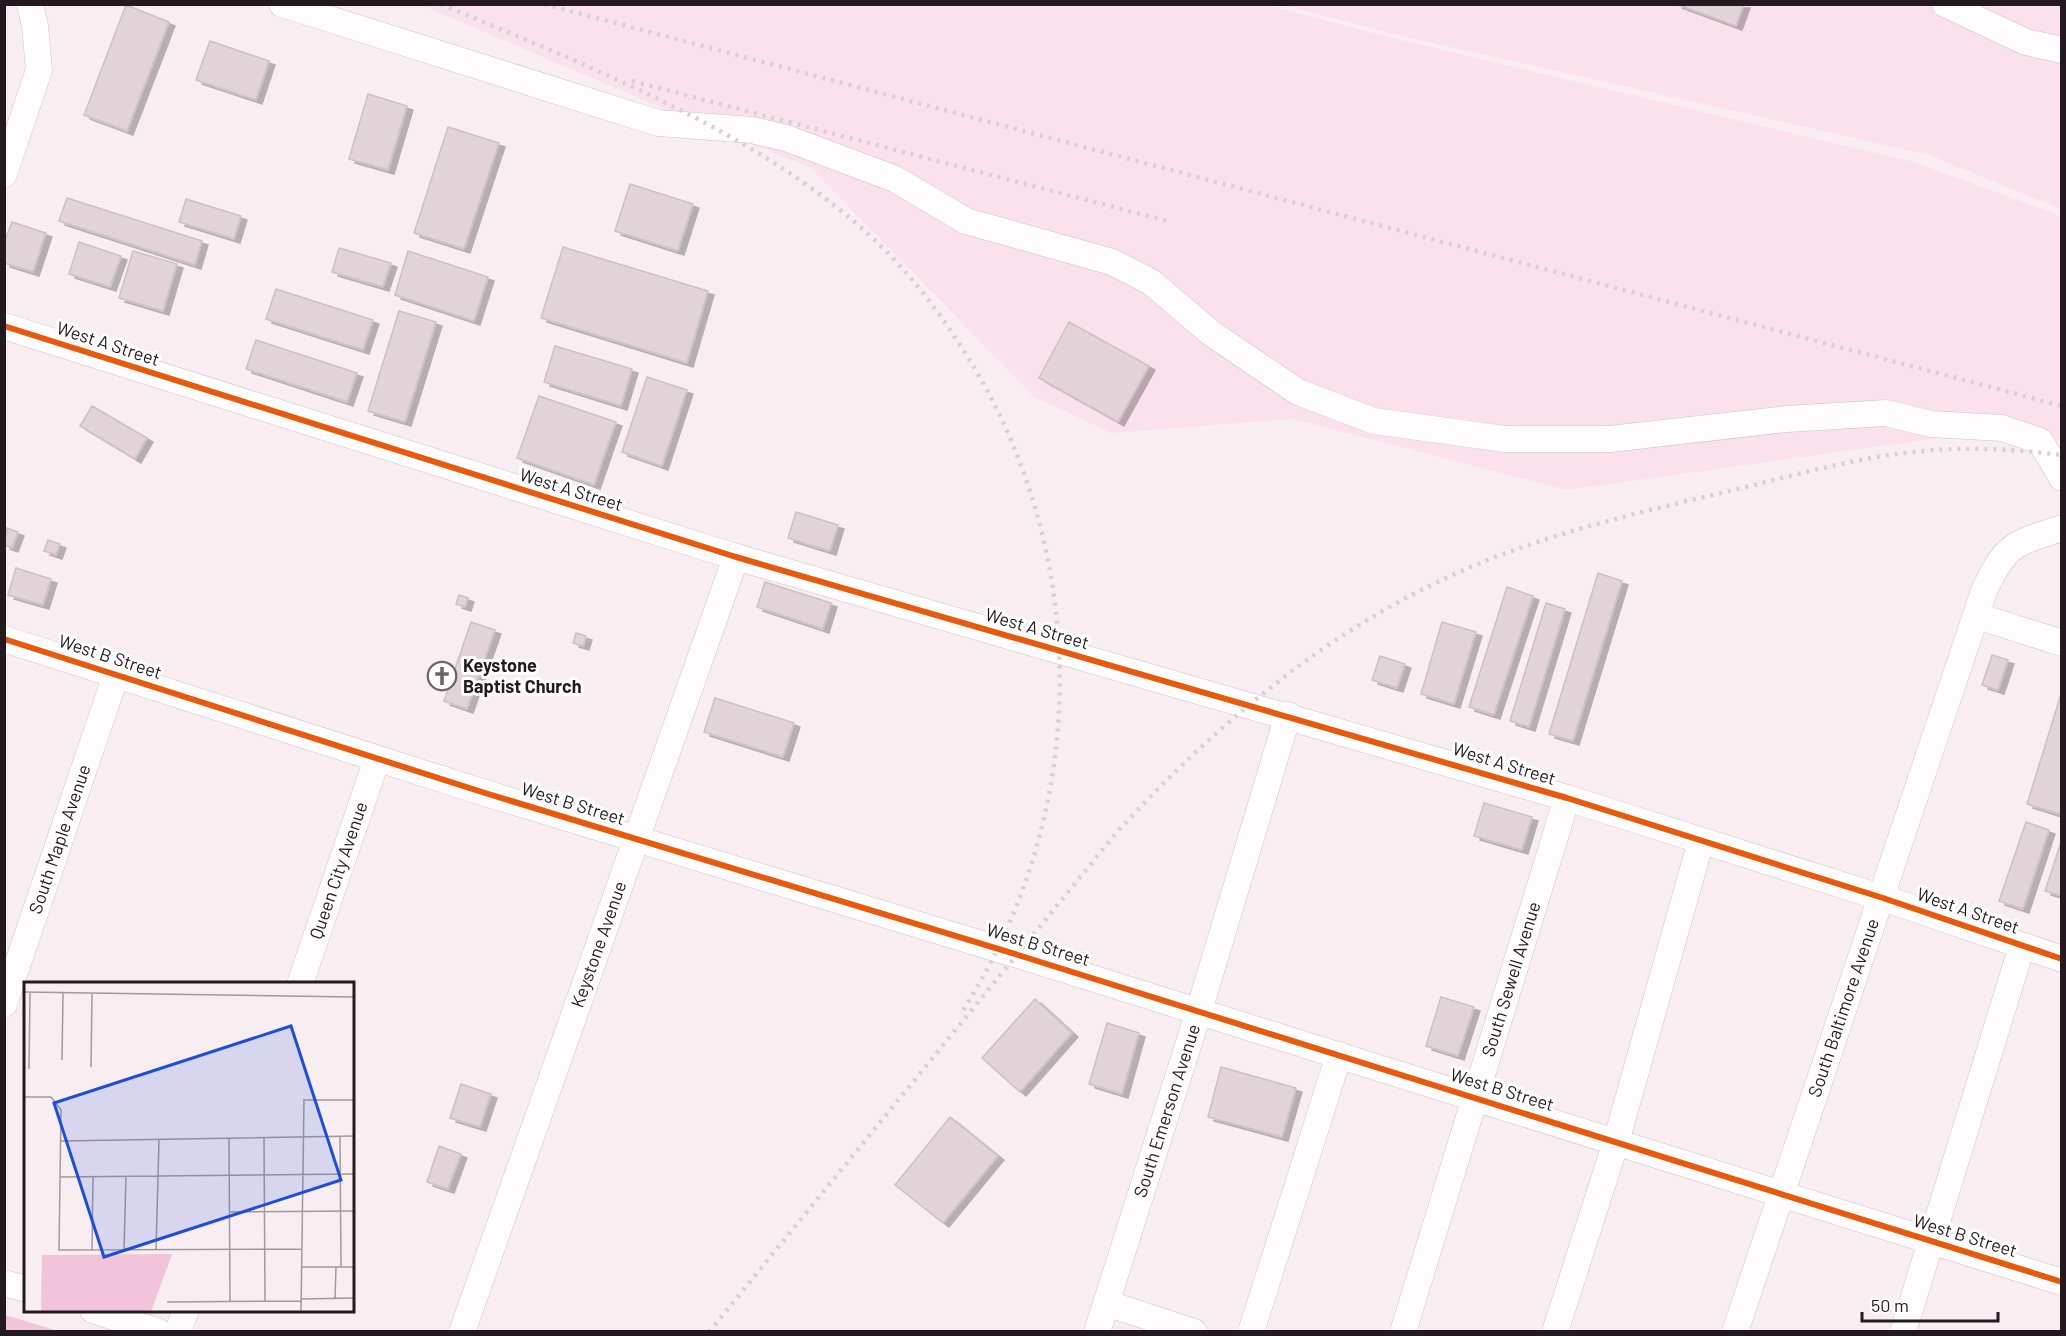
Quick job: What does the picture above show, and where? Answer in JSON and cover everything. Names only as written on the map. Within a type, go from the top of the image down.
[{"type":"street","points":[[4,174],[39,70],[35,26],[30,4]]},
{"type":"street","points":[[282,4],[657,123],[763,133],[786,138],[895,179],[966,221],[1122,267],[1151,282],[1211,333],[1298,392],[1374,421],[1505,439],[1610,439],[1787,419],[1886,413],[1931,424],[2002,428],[2040,441],[2046,447],[2061,478]]},
{"type":"street","points":[[1945,4],[2026,42],[2061,50]]},
{"type":"street","name":"West A Street","points":[[4,326],[736,557],[1288,715],[1567,798],[1883,898],[2061,959]]},
{"type":"street","name":"South Baltimore Avenue","points":[[1735,1332],[1883,898],[1984,591],[1997,563],[2016,544],[2061,528]]},
{"type":"street","name":"Keystone Avenue","points":[[462,1332],[736,557]]},
{"type":"street","points":[[1977,616],[2061,643]]},
{"type":"street","name":"West B Street","points":[[4,639],[377,759],[1199,1011],[2061,1282]]},
{"type":"street","name":"South Maple Avenue","points":[[4,1004],[116,675]]},
{"type":"street","name":"South Emerson Avenue","points":[[1097,1332],[1199,1011],[1288,715]]},
{"type":"street","name":"Queen City Avenue","points":[[301,982],[377,759]]},
{"type":"street","name":"South Sewell Avenue","points":[[1403,1332],[1567,798]]},
{"type":"street","points":[[1555,1332],[1616,1142],[1701,841]]},
{"type":"street","points":[[1903,1332],[2022,946]]},
{"type":"street","points":[[1251,1332],[1339,1055]]},
{"type":"street","points":[[4,1283],[24,1288]]},
{"type":"street","points":[[1106,1303],[1194,1332]]},
{"type":"street","points":[[96,1312],[159,1332]]},
{"type":"street","points":[[178,1332],[186,1312]]},
{"type":"shaded area","points":[[421,5],[1268,5],[1388,37],[1914,162],[2061,216],[2061,441],[1954,436],[1567,490],[1293,419],[1111,433],[1034,397],[811,168],[671,112]]},
{"type":"shaded area","points":[[1284,5],[2061,5],[2061,209],[1929,155],[1393,34]]},
{"type":"shaded area","points":[[5,1315],[58,1331],[5,1331]]},
{"type":"building","points":[[1676,4],[1744,4],[1736,26]]},
{"type":"building","points":[[126,5],[169,22],[127,131],[84,115]]},
{"type":"building","points":[[210,41],[269,61],[256,100],[196,80]]},
{"type":"building","points":[[368,94],[407,106],[388,170],[349,159]]},
{"type":"building","points":[[448,127],[499,143],[464,249],[414,233]]},
{"type":"building","points":[[630,184],[693,204],[678,251],[615,231]]},
{"type":"building","points":[[67,198],[202,241],[195,265],[59,221]]},
{"type":"building","points":[[186,199],[241,216],[234,239],[179,222]]},
{"type":"building","points":[[12,222],[46,233],[33,272],[4,263],[4,243]]},
{"type":"building","points":[[79,242],[121,256],[110,287],[69,274]]},
{"type":"building","points":[[563,247],[708,291],[687,363],[541,318]]},
{"type":"building","points":[[339,248],[391,263],[383,287],[332,272]]},
{"type":"building","points":[[133,251],[177,264],[163,311],[119,298]]},
{"type":"building","points":[[408,251],[488,277],[474,321],[395,295]]},
{"type":"building","points":[[276,289],[373,320],[363,350],[266,319]]},
{"type":"building","points":[[399,311],[436,322],[405,422],[368,411]]},
{"type":"building","points":[[1069,322],[1149,366],[1118,422],[1039,378]]},
{"type":"building","points":[[256,340],[357,373],[347,402],[246,369]]},
{"type":"building","points":[[555,346],[632,369],[621,406],[544,382]]},
{"type":"building","points":[[647,377],[687,390],[662,466],[622,452]]},
{"type":"building","points":[[539,396],[616,422],[594,485],[517,458]]},
{"type":"building","points":[[92,406],[147,438],[135,459],[80,426]]},
{"type":"building","points":[[796,512],[838,525],[830,551],[788,538]]},
{"type":"building","points":[[7,528],[18,532],[12,548],[4,545]]},
{"type":"building","points":[[48,540],[60,544],[56,555],[44,551]]},
{"type":"building","points":[[16,568],[51,579],[43,605],[8,595]]},
{"type":"building","points":[[1598,573],[1622,581],[1573,741],[1549,734]]},
{"type":"building","points":[[765,582],[831,603],[823,629],[757,607]]},
{"type":"building","points":[[1507,587],[1533,596],[1494,715],[1469,707]]},
{"type":"building","points":[[459,595],[468,598],[465,607],[456,604]]},
{"type":"building","points":[[1546,603],[1565,609],[1529,727],[1510,721]]},
{"type":"building","points":[[471,622],[495,630],[467,709],[444,701]]},
{"type":"building","points":[[1442,622],[1476,632],[1454,704],[1421,694]]},
{"type":"building","points":[[576,633],[586,636],[583,646],[573,643]]},
{"type":"building","points":[[1992,655],[2008,660],[1998,690],[1982,685]]},
{"type":"building","points":[[1380,656],[1405,664],[1397,688],[1372,680]]},
{"type":"building","points":[[2062,691],[2062,808],[2059,814],[2027,804]]},
{"type":"building","points":[[715,698],[794,723],[783,757],[704,732]]},
{"type":"building","points":[[1484,803],[1532,817],[1522,850],[1474,836]]},
{"type":"building","points":[[2026,822],[2049,830],[2023,909],[1999,901]]},
{"type":"building","points":[[2062,839],[2062,896],[2045,891]]},
{"type":"building","points":[[1441,997],[1474,1007],[1458,1056],[1426,1046]]},
{"type":"building","points":[[1035,999],[1072,1033],[1020,1092],[982,1058]]},
{"type":"building","points":[[1107,1023],[1139,1033],[1122,1094],[1089,1084]]},
{"type":"building","points":[[1221,1067],[1296,1088],[1282,1137],[1208,1117]]},
{"type":"building","points":[[461,1084],[491,1094],[480,1127],[450,1118]]},
{"type":"building","points":[[950,1117],[998,1156],[943,1223],[895,1185]]},
{"type":"building","points":[[439,1146],[461,1154],[448,1189],[427,1182]]},
{"type":"railway","points":[[441,4],[551,50],[663,101],[771,161],[821,195],[880,245],[919,288],[964,351],[1006,429],[1036,511],[1054,595],[1060,681],[1054,767],[1035,852],[1005,934],[962,1012]]},
{"type":"railway","points":[[544,4],[2062,406]]},
{"type":"railway","points":[[632,81],[1171,222]]},
{"type":"railway","points":[[709,1332],[1117,832],[1159,788],[1248,706],[1296,668],[1346,633],[1398,602],[1452,575],[1509,552],[1565,533],[1651,510],[1869,458],[1932,450],[1969,449],[2062,455]]},
{"type":"cycle path","points":[[4,326],[736,557],[1567,798],[1883,898],[2062,959]]},
{"type":"cycle path","points":[[4,639],[485,793],[1018,955],[2062,1282]]},
{"type":"place","name":"Keystone Baptist Church","points":[[442,676]]}]
